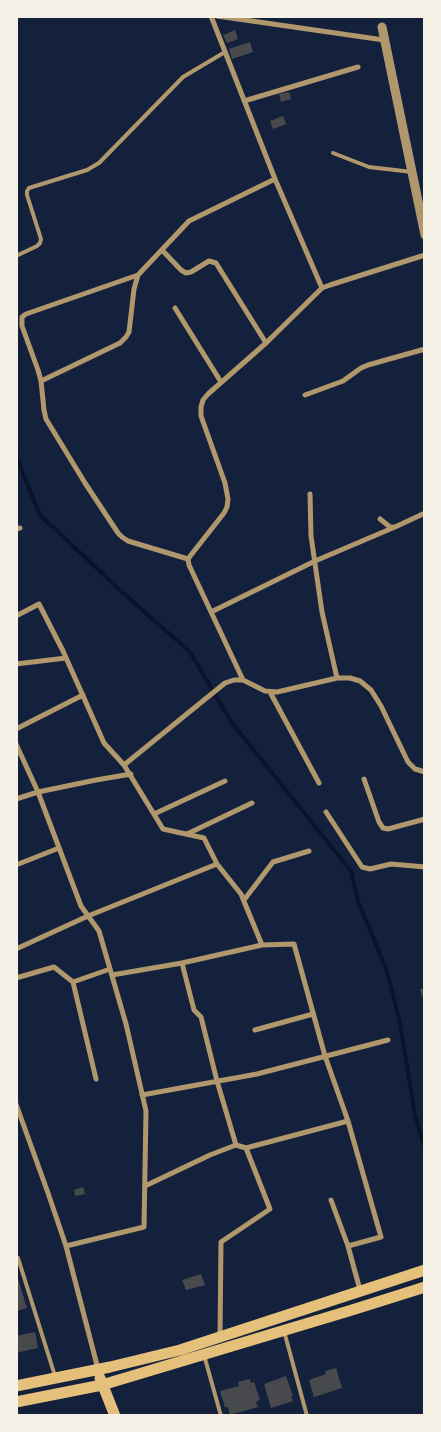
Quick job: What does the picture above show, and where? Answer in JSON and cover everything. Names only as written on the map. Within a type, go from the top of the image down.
[{"type":"main road","points":[[16,1402],[102,1385],[203,1349],[220,1337],[425,1270]]},
{"type":"main road","points":[[16,1386],[145,1359],[203,1349],[220,1350],[425,1287]]},
{"type":"main road","points":[[98,1369],[102,1385],[115,1416]]},
{"type":"street","points":[[211,16],[275,179],[322,288]]},
{"type":"street","points":[[217,16],[384,40]]},
{"type":"street","points":[[382,28],[424,232]]},
{"type":"street","points":[[244,101],[358,67]]},
{"type":"street","points":[[188,559],[128,541],[122,537],[85,483],[50,426],[44,410],[41,381],[22,326],[22,317],[138,275],[182,228],[195,217],[275,179]]},
{"type":"street","points":[[162,250],[186,273],[209,261],[216,263],[266,343]]},
{"type":"street","points":[[188,559],[224,513],[227,506],[227,490],[202,416],[201,407],[203,400],[266,343],[322,288],[425,255]]},
{"type":"street","points":[[41,381],[120,343],[126,337],[129,332],[134,289],[138,275]]},
{"type":"street","points":[[175,308],[221,382]]},
{"type":"street","points":[[305,395],[343,381],[368,365],[425,349]]},
{"type":"street","points":[[310,494],[312,536],[322,612],[337,678]]},
{"type":"street","points":[[210,612],[315,561],[425,514]]},
{"type":"street","points":[[380,519],[390,527],[395,527]]},
{"type":"street","points":[[188,559],[191,571],[243,680]]},
{"type":"street","points":[[16,616],[39,604],[66,658],[104,743],[131,774],[163,829],[204,838],[217,864],[242,894],[262,945]]},
{"type":"street","points":[[16,664],[66,658]]},
{"type":"street","points":[[124,765],[225,683],[243,680],[270,692],[277,692],[337,678],[350,678],[360,681],[371,690],[381,706],[408,762],[415,769],[425,772]]},
{"type":"street","points":[[270,692],[319,783]]},
{"type":"street","points":[[16,728],[83,695]]},
{"type":"street","points":[[16,744],[38,792],[81,906],[99,931],[126,1024],[146,1111],[144,1227],[66,1246]]},
{"type":"street","points":[[16,799],[38,792],[131,774]]},
{"type":"street","points":[[364,779],[379,822],[383,828],[388,830],[425,819]]},
{"type":"street","points":[[154,814],[226,781]]},
{"type":"street","points":[[186,834],[252,803]]},
{"type":"street","points":[[326,812],[362,867],[370,869],[390,864],[425,867]]},
{"type":"street","points":[[16,865],[59,848]]},
{"type":"street","points":[[244,900],[273,862],[309,850]]},
{"type":"street","points":[[16,949],[88,916],[217,864]]},
{"type":"street","points":[[72,982],[111,972],[182,963],[262,945],[294,944],[325,1056],[348,1121],[380,1237],[348,1246]]},
{"type":"street","points":[[182,963],[194,1010],[201,1017],[217,1082],[236,1146]]},
{"type":"street","points":[[16,978],[54,967],[72,982],[96,1079]]},
{"type":"street","points":[[255,1030],[313,1014]]},
{"type":"street","points":[[142,1095],[257,1074],[388,1040]]},
{"type":"street","points":[[16,1104],[66,1246],[98,1369]]},
{"type":"street","points":[[145,1186],[210,1155],[236,1146],[246,1148],[348,1121]]},
{"type":"street","points":[[220,1350],[221,1242],[270,1208],[246,1148]]},
{"type":"street","points":[[331,1200],[348,1246],[360,1290]]},
{"type":"lane","points":[[16,256],[37,246],[41,239],[27,195],[29,188],[87,170],[99,163],[183,77],[225,52]]},
{"type":"lane","points":[[332,153],[369,167],[412,172]]},
{"type":"lane","points":[[18,1258],[56,1378]]},
{"type":"lane","points":[[283,1330],[307,1416]]},
{"type":"lane","points":[[203,1349],[221,1416]]},
{"type":"building","points":[[235,30],[238,39],[227,43],[223,35]]},
{"type":"building","points":[[250,42],[253,52],[232,59],[229,49]]},
{"type":"building","points":[[289,92],[291,99],[281,102],[279,94]]},
{"type":"building","points":[[283,116],[286,124],[273,129],[270,121]]},
{"type":"building","points":[[425,988],[425,996],[422,997],[420,989]]},
{"type":"building","points":[[83,1187],[85,1194],[75,1196],[74,1190]]},
{"type":"building","points":[[16,1272],[27,1308],[16,1311]]},
{"type":"building","points":[[201,1274],[205,1285],[186,1290],[182,1280]]},
{"type":"building","points":[[35,1332],[38,1348],[16,1353],[16,1336]]},
{"type":"building","points":[[336,1368],[342,1388],[314,1397],[309,1380],[326,1374],[325,1371]]},
{"type":"building","points":[[286,1376],[293,1401],[271,1408],[264,1384]]},
{"type":"building","points":[[250,1379],[251,1383],[254,1382],[260,1400],[256,1402],[258,1407],[230,1415],[228,1407],[225,1407],[220,1391],[239,1386],[238,1382]]},
{"type":"waterway","points":[[16,453],[40,515],[190,652],[232,723],[351,871],[358,901],[387,971],[400,1023],[415,1115],[425,1149]]}]
